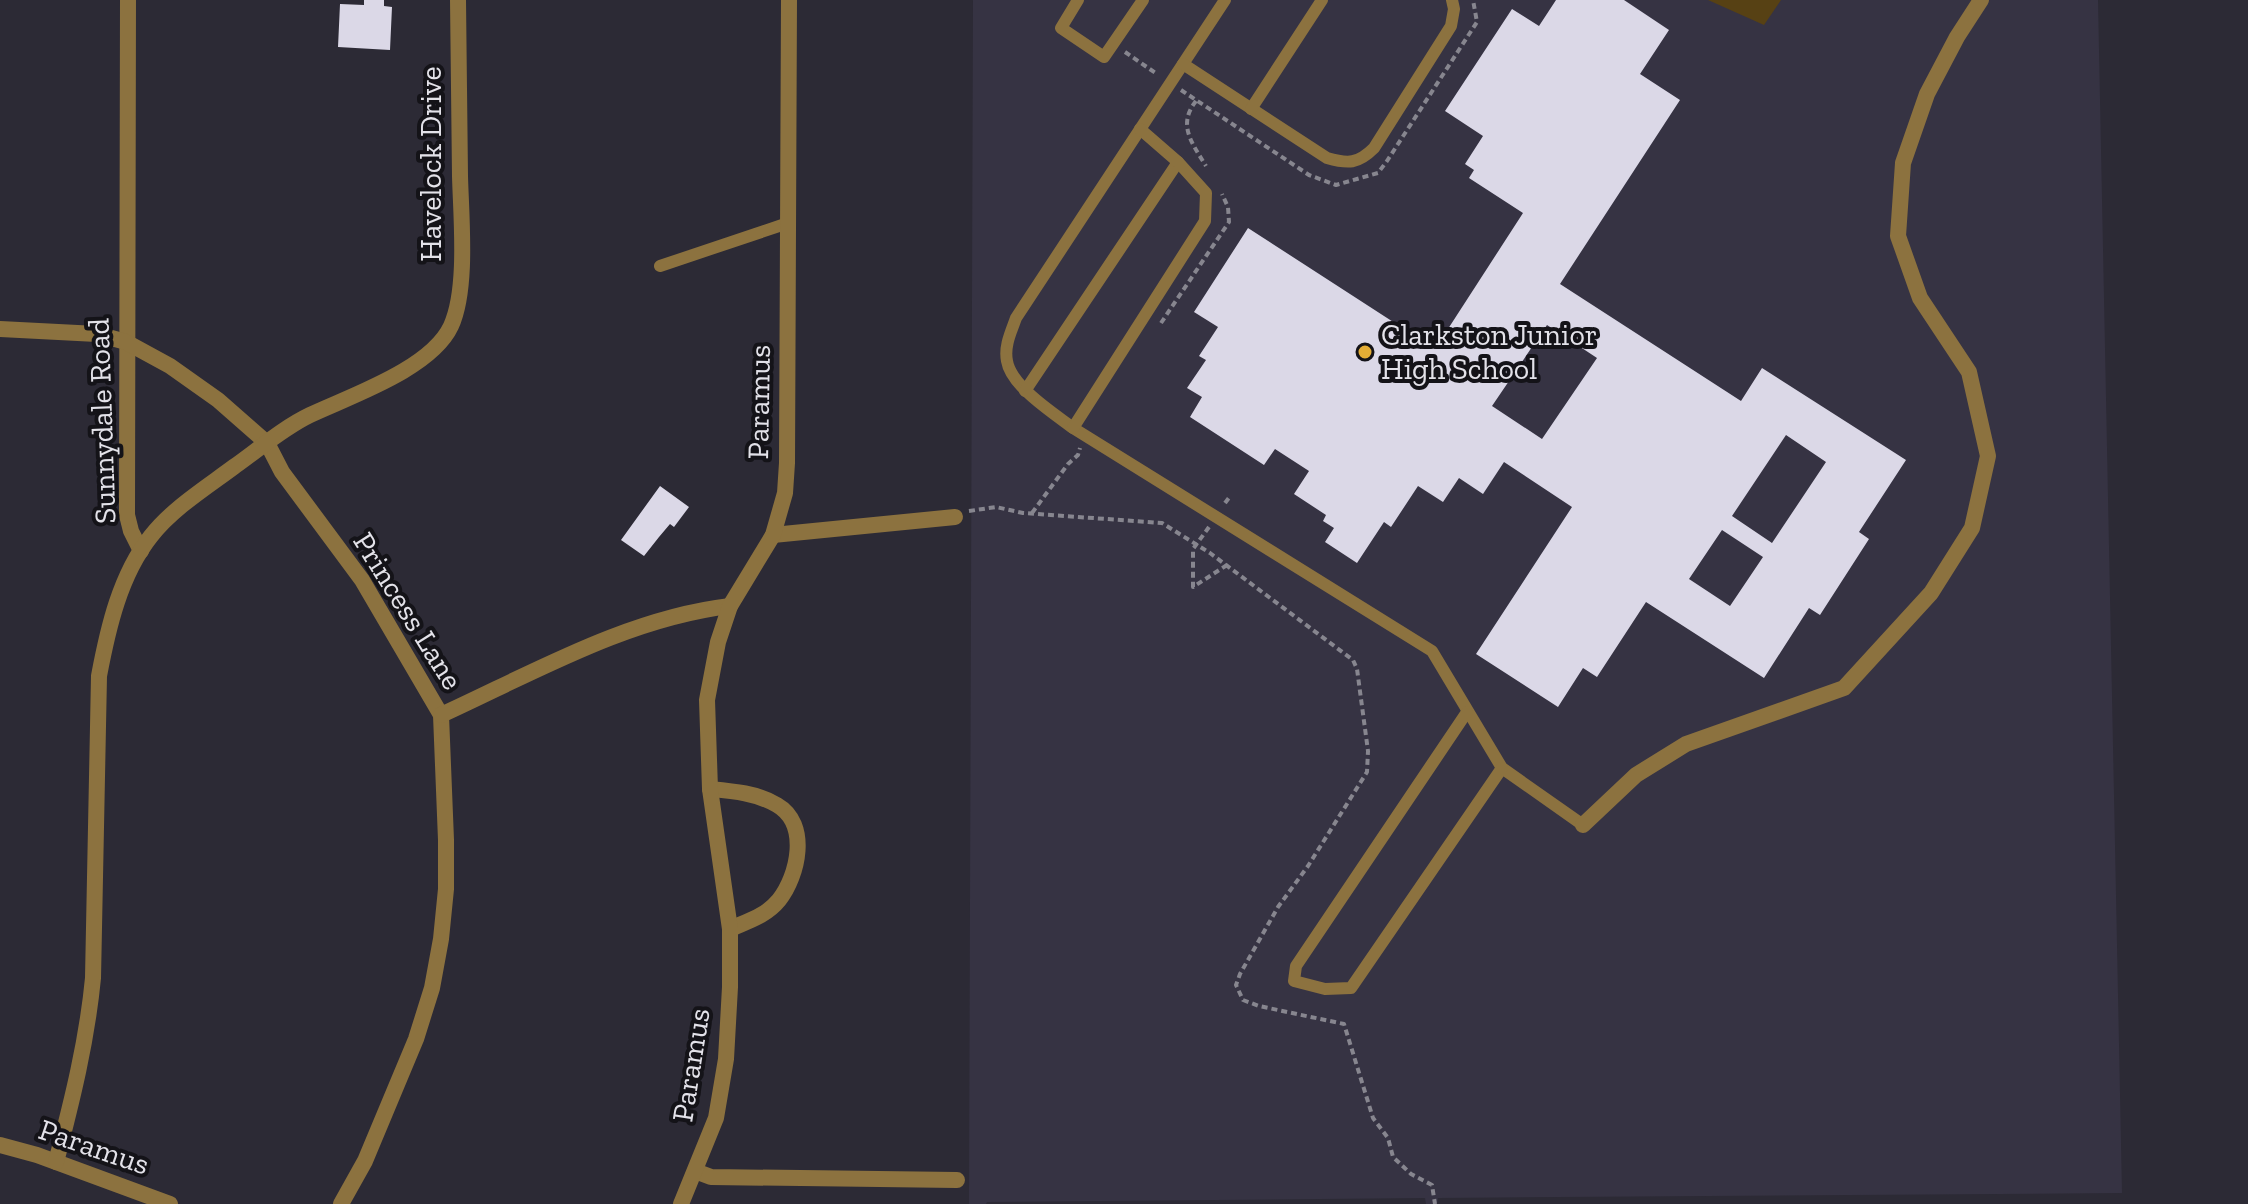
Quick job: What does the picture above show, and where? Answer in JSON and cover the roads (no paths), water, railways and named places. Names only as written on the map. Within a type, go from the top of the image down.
[{"type":"street","name":"Sunnydale Road","points":[[56,1162],[81,1066],[93,978],[99,676],[107,633],[132,566],[141,551],[127,515],[128,0]]},
{"type":"street","name":"Havelock Drive","points":[[267,443],[309,415],[354,398],[416,362],[435,347],[451,326],[459,290],[461,244],[458,0]]},
{"type":"street","name":"Paramus","points":[[681,1204],[716,1118],[726,1059],[730,929],[710,789],[707,700],[718,642],[730,606],[773,535],[785,493],[789,0]]},
{"type":"street","points":[[1583,825],[1636,775],[1686,744],[1844,688],[1931,593],[1972,528],[1988,456],[1969,372],[1920,298],[1898,236],[1903,163],[1927,94],[1981,0]]},
{"type":"street","name":"Princess Lane","points":[[0,329],[97,334],[126,342],[170,366],[218,400],[267,443],[282,472],[369,591],[441,715],[446,889],[432,988],[416,1039],[365,1161],[341,1204]]},
{"type":"street","points":[[141,551],[152,534],[189,501],[267,443]]},
{"type":"street","points":[[773,535],[955,517]]},
{"type":"street","points":[[441,715],[587,648],[685,612],[730,606]]},
{"type":"street","points":[[710,789],[739,791],[778,805],[794,826],[798,852],[792,878],[778,901],[762,916],[730,929]]},
{"type":"street","name":"Paramus","points":[[0,1145],[170,1204]]},
{"type":"street","points":[[695,1171],[711,1177],[957,1180]]},
{"type":"lane","points":[[1078,0],[1061,28],[1104,57],[1143,0]]},
{"type":"lane","points":[[1225,0],[1016,318],[1007,344],[1007,365],[1025,391],[1073,428],[1432,651],[1502,768],[1583,825]]},
{"type":"lane","points":[[1251,109],[1322,0]]},
{"type":"lane","points":[[1183,64],[1327,158],[1345,163],[1363,159],[1374,148],[1451,26],[1452,0]]},
{"type":"lane","points":[[1073,428],[1205,221],[1206,193],[1178,162],[1140,129]]},
{"type":"lane","points":[[1025,391],[1178,162]]},
{"type":"lane","points":[[660,266],[788,223]]},
{"type":"lane","points":[[1467,712],[1296,966],[1294,981],[1325,989],[1351,988],[1502,768]]},
{"type":"place","name":"Clarkston Junior High School","points":[[1365,352]]}]
